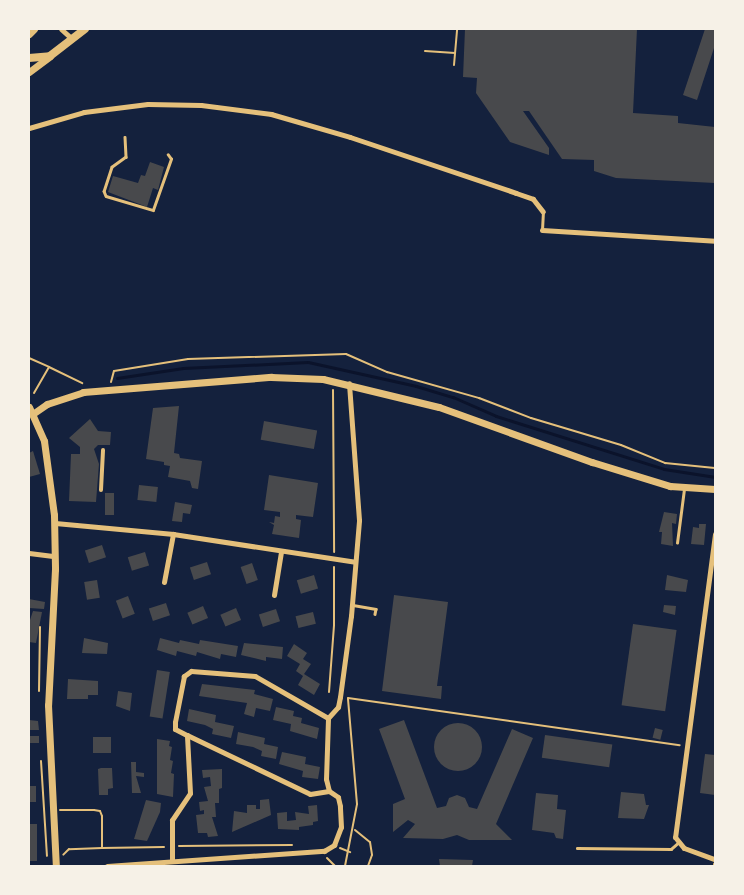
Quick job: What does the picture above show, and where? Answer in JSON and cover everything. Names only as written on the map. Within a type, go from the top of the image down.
[{"type":"main road","points":[[29,58],[50,56],[85,29]]},
{"type":"street","points":[[29,34],[34,29]]},
{"type":"street","points":[[61,29],[71,38]]},
{"type":"street","points":[[29,72],[50,56]]},
{"type":"street","points":[[29,128],[84,112],[148,104],[201,105],[264,112],[350,136],[524,196],[533,200],[543,212]]},
{"type":"street","points":[[542,230],[715,241]]},
{"type":"street","points":[[56,866],[48,705],[55,524],[48,460],[31,410],[83,392],[102,390],[271,376],[349,383],[439,407],[592,462],[684,488],[715,489]]},
{"type":"street","points":[[107,866],[324,851],[334,845],[341,828],[340,806],[338,797],[330,791],[326,779],[328,718],[338,707],[352,605],[359,520],[349,383]]},
{"type":"street","points":[[101,490],[103,450]]},
{"type":"street","points":[[55,524],[173,534],[355,562]]},
{"type":"street","points":[[164,582],[173,534]]},
{"type":"street","points":[[715,534],[675,837],[678,843],[715,859]]},
{"type":"street","points":[[274,595],[281,552]]},
{"type":"street","points":[[29,553],[55,556]]},
{"type":"street","points":[[328,718],[255,676],[191,671],[184,676],[174,722],[176,729],[187,735],[310,794],[330,791]]},
{"type":"street","points":[[172,861],[172,820],[190,793],[187,735]]},
{"type":"lane","points":[[125,137],[126,157],[112,167],[104,191],[106,196],[153,210],[171,159],[168,155]]},
{"type":"lane","points":[[542,230],[543,212]]},
{"type":"lane","points":[[677,543],[684,488]]},
{"type":"lane","points":[[352,605],[376,609],[375,614]]},
{"type":"lane","points":[[577,848],[671,849],[678,843]]},
{"type":"path","points":[[454,65],[456,29]]},
{"type":"path","points":[[425,51],[455,53]]},
{"type":"path","points":[[29,358],[49,367]]},
{"type":"path","points":[[329,692],[334,625],[333,392]]},
{"type":"path","points":[[345,866],[350,852],[358,804],[348,698],[687,746]]},
{"type":"path","points":[[58,810],[100,811],[102,848]]},
{"type":"path","points":[[354,830],[370,842],[372,855],[368,866]]},
{"type":"path","points":[[69,850],[173,846],[292,845]]},
{"type":"path","points":[[334,845],[350,852]]},
{"type":"path","points":[[324,851],[335,866]]},
{"type":"building","points":[[465,29],[637,29],[633,113],[678,116],[678,123],[715,127],[715,183],[616,178],[594,171],[594,160],[562,159],[529,111],[523,111],[549,148],[549,155],[510,142],[476,93],[477,78],[463,77]]},
{"type":"building","points":[[705,29],[715,29],[715,45],[697,100],[683,95]]},
{"type":"building","points":[[150,162],[164,167],[158,190],[153,188],[147,207],[108,192],[113,176],[138,183],[141,175],[145,176]]},
{"type":"building","points":[[179,406],[174,453],[179,454],[180,458],[202,461],[198,489],[192,488],[190,481],[168,477],[170,466],[164,465],[164,462],[146,459],[153,408]]},
{"type":"building","points":[[90,419],[98,431],[111,432],[110,445],[98,445],[94,449],[99,464],[96,502],[69,501],[71,454],[80,454],[80,447],[69,438]]},
{"type":"building","points":[[264,421],[317,430],[314,449],[261,440]]},
{"type":"building","points":[[33,451],[40,474],[29,477],[29,453]]},
{"type":"building","points":[[269,475],[318,483],[313,517],[296,515],[296,519],[301,520],[299,538],[272,534],[274,525],[269,522],[274,523],[275,516],[280,517],[280,512],[264,510]]},
{"type":"building","points":[[139,485],[158,487],[156,502],[137,500]]},
{"type":"building","points":[[105,493],[114,493],[114,515],[105,515]]},
{"type":"building","points":[[175,502],[192,505],[190,514],[183,513],[182,522],[172,521]]},
{"type":"building","points":[[664,512],[677,514],[676,524],[672,523],[673,546],[661,544],[662,532],[659,532]]},
{"type":"building","points":[[699,524],[706,524],[704,545],[691,544],[693,527],[699,528]]},
{"type":"building","points":[[102,545],[106,557],[89,563],[85,551]]},
{"type":"building","points":[[145,552],[149,565],[132,571],[128,557]]},
{"type":"building","points":[[207,562],[211,574],[194,580],[190,568]]},
{"type":"building","points":[[252,563],[258,580],[247,584],[241,567]]},
{"type":"building","points":[[314,575],[318,588],[301,594],[297,580]]},
{"type":"building","points":[[667,575],[688,580],[686,592],[665,590]]},
{"type":"building","points":[[97,580],[100,598],[87,600],[84,582]]},
{"type":"building","points":[[394,595],[448,602],[437,686],[442,686],[441,699],[382,691]]},
{"type":"building","points":[[128,596],[135,614],[123,618],[116,601]]},
{"type":"building","points":[[29,599],[45,602],[44,609],[29,608]]},
{"type":"building","points":[[166,603],[170,615],[153,621],[149,609]]},
{"type":"building","points":[[664,605],[676,606],[675,615],[663,612]]},
{"type":"building","points":[[203,606],[208,618],[192,625],[187,613]]},
{"type":"building","points":[[236,608],[241,620],[225,627],[220,615]]},
{"type":"building","points":[[276,609],[280,621],[263,627],[259,615]]},
{"type":"building","points":[[33,611],[42,612],[36,643],[29,642],[29,623]]},
{"type":"building","points":[[313,612],[316,624],[298,628],[296,616]]},
{"type":"building","points":[[633,624],[677,630],[665,711],[622,705]]},
{"type":"building","points":[[84,638],[108,643],[107,654],[82,653]]},
{"type":"building","points":[[160,638],[179,643],[180,640],[199,644],[200,640],[238,646],[236,657],[221,654],[220,659],[197,652],[196,656],[177,651],[176,656],[157,650]]},
{"type":"building","points":[[244,643],[283,647],[282,659],[266,657],[266,661],[241,655]]},
{"type":"building","points":[[294,644],[307,653],[303,659],[311,664],[304,674],[320,684],[314,695],[298,685],[303,676],[296,671],[300,664],[287,656]]},
{"type":"building","points":[[157,670],[170,672],[162,718],[150,716]]},
{"type":"building","points":[[68,679],[98,681],[98,695],[88,695],[88,699],[67,699]]},
{"type":"building","points":[[202,684],[255,690],[254,694],[273,699],[270,711],[256,708],[254,717],[244,714],[247,703],[199,696]]},
{"type":"building","points":[[118,691],[132,693],[130,711],[116,706]]},
{"type":"building","points":[[276,707],[294,711],[293,716],[302,718],[301,723],[319,728],[317,739],[290,731],[291,724],[273,720]]},
{"type":"building","points":[[189,709],[216,715],[215,722],[234,726],[231,738],[212,734],[213,729],[187,721]]},
{"type":"building","points":[[29,720],[38,721],[39,730],[29,730]]},
{"type":"building","points":[[404,720],[437,808],[446,806],[449,798],[457,795],[465,798],[469,807],[477,809],[512,729],[533,738],[496,824],[512,840],[469,840],[457,835],[443,839],[403,838],[415,824],[408,820],[393,832],[393,804],[405,799],[379,729]]},
{"type":"building","points":[[458,723],[467,725],[475,730],[480,738],[482,747],[480,756],[475,764],[467,769],[458,771],[449,769],[441,764],[436,756],[434,747],[436,738],[441,730],[449,725]]},
{"type":"building","points":[[655,728],[663,730],[660,740],[653,738]]},
{"type":"building","points":[[238,732],[265,738],[264,744],[278,747],[276,759],[261,756],[262,751],[253,747],[236,744]]},
{"type":"building","points":[[545,735],[612,744],[609,767],[542,758]]},
{"type":"building","points":[[29,736],[39,736],[39,743],[29,743]]},
{"type":"building","points":[[93,737],[111,737],[111,753],[93,753]]},
{"type":"building","points":[[157,739],[170,741],[169,746],[172,747],[170,760],[173,761],[171,773],[174,774],[173,797],[157,794]]},
{"type":"building","points":[[282,752],[306,757],[305,764],[320,767],[318,779],[302,777],[303,771],[279,764]]},
{"type":"building","points":[[705,754],[715,755],[715,795],[700,793]]},
{"type":"building","points":[[131,762],[136,762],[136,772],[144,773],[144,777],[136,776],[141,793],[132,793]]},
{"type":"building","points":[[112,768],[113,788],[108,789],[108,795],[99,795],[98,769]]},
{"type":"building","points":[[222,769],[222,788],[219,789],[219,803],[215,803],[216,817],[212,817],[218,836],[208,837],[207,833],[198,833],[196,815],[204,814],[204,810],[200,811],[199,802],[208,801],[204,787],[211,786],[210,777],[203,778],[202,770]]},
{"type":"building","points":[[29,786],[36,786],[36,802],[29,802]]},
{"type":"building","points":[[621,792],[644,794],[646,805],[649,805],[644,819],[618,818]]},
{"type":"building","points":[[536,793],[558,795],[557,809],[566,810],[563,839],[556,838],[554,833],[532,830]]},
{"type":"building","points":[[269,799],[271,815],[232,832],[234,811],[247,813],[247,805],[256,805],[256,809],[260,809],[260,800]]},
{"type":"building","points":[[146,800],[161,803],[160,812],[147,841],[134,839]]},
{"type":"building","points":[[317,805],[318,821],[313,822],[313,825],[299,827],[299,830],[278,829],[277,813],[287,812],[287,821],[296,820],[295,812],[309,814],[308,806]]},
{"type":"building","points":[[29,824],[37,824],[37,861],[29,861]]},
{"type":"building","points":[[439,859],[473,860],[472,866],[440,866]]},
{"type":"waterway","points":[[117,378],[183,368],[308,362],[416,386],[453,397],[496,416],[664,469],[715,477]]}]
